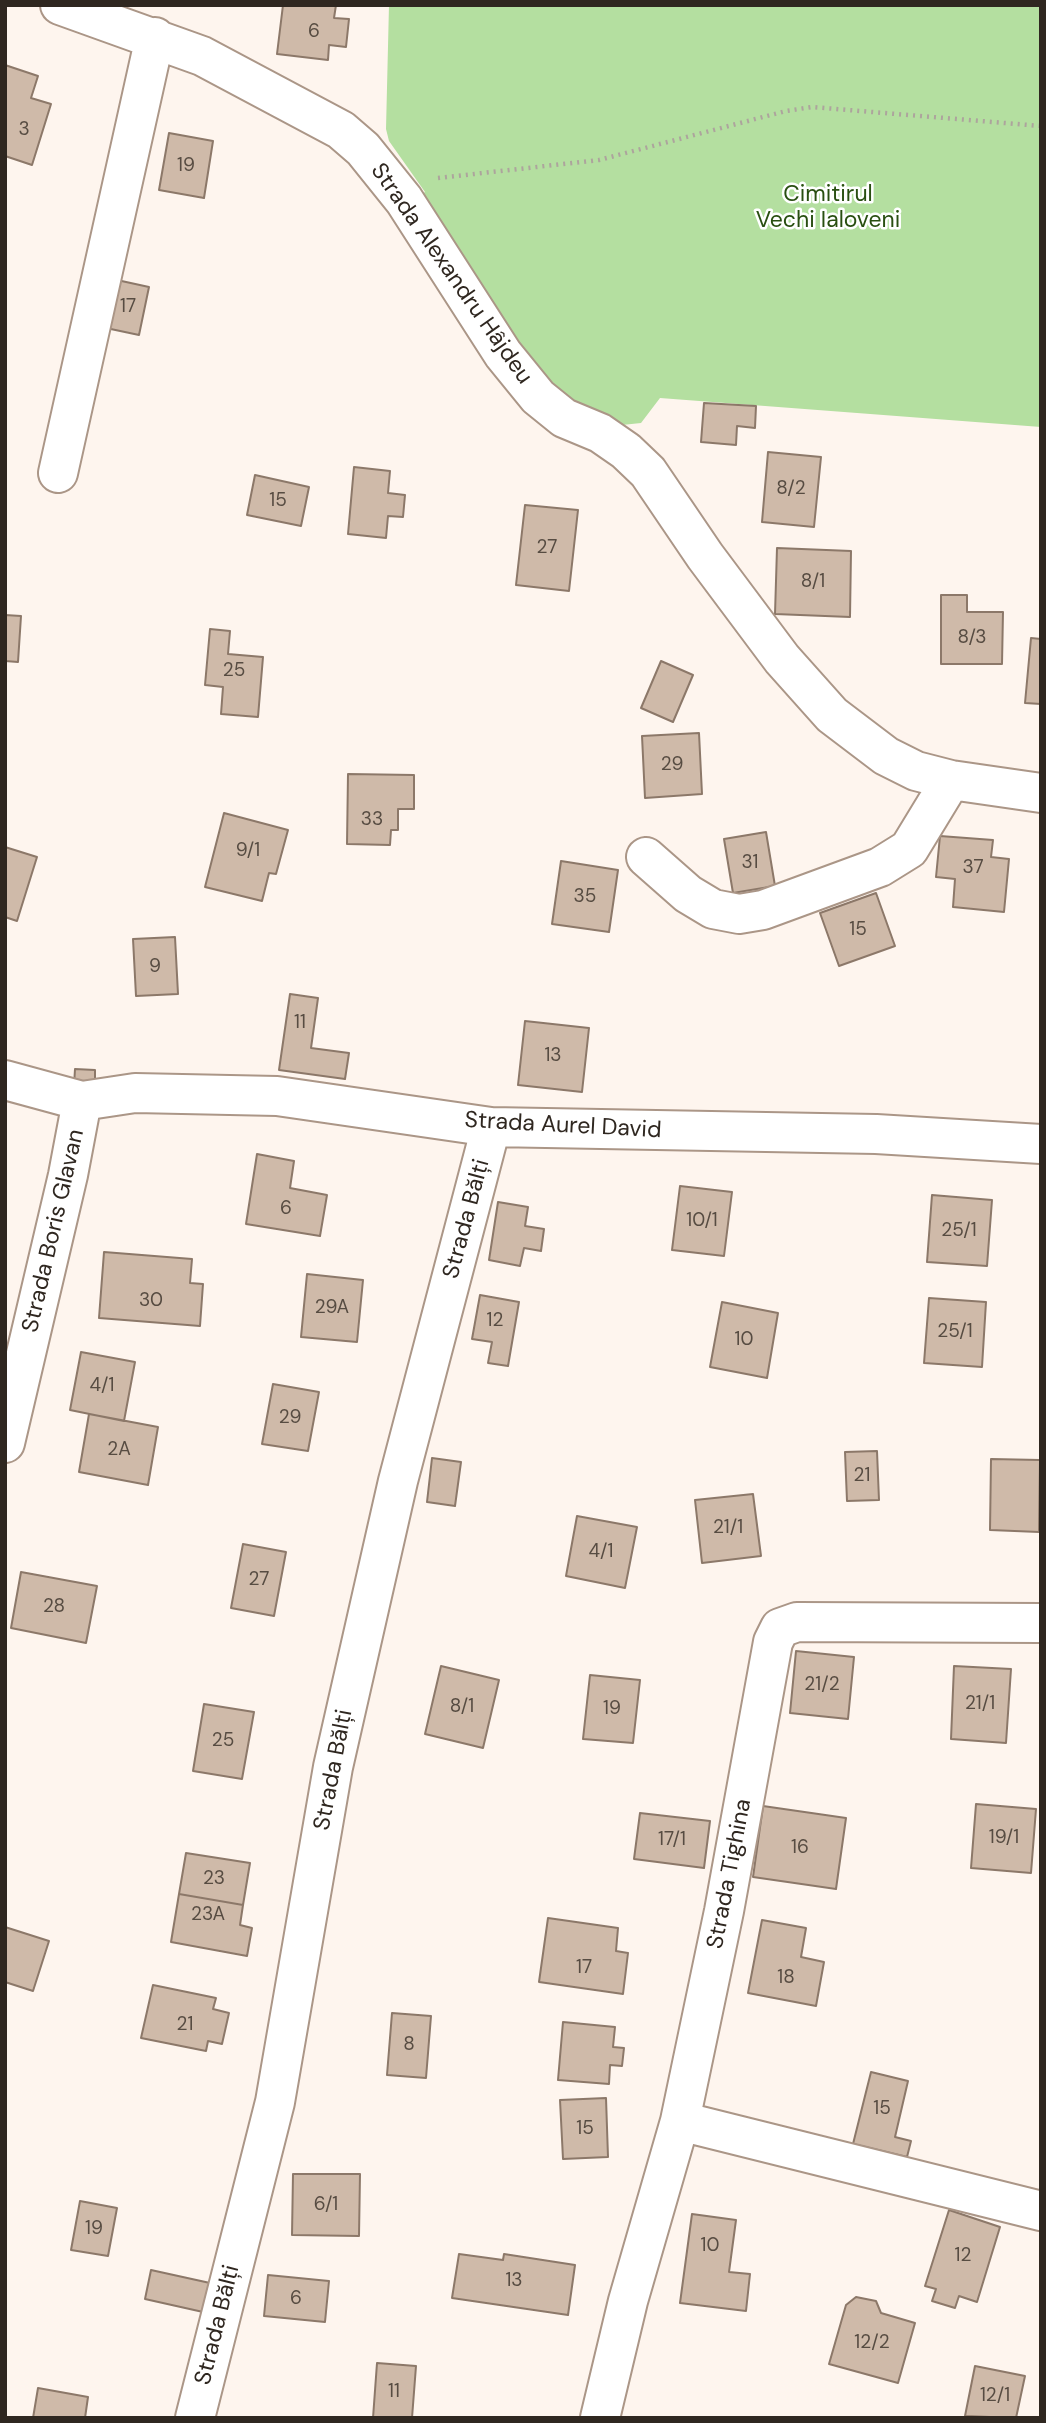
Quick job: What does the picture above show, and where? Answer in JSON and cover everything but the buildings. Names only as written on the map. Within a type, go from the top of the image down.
[{"type":"street","name":"Strada Alexandru Hâjdeu","points":[[60,5],[155,37],[214,62],[341,130],[363,149],[398,193],[503,354],[538,397],[564,418],[600,433],[626,451],[648,472],[705,556],[767,638],[832,715],[886,756],[916,771],[1041,793]]},
{"type":"street","points":[[58,472],[155,37]]},
{"type":"street","points":[[646,857],[688,894],[713,909],[739,914],[763,910],[880,867],[909,849],[951,779]]},
{"type":"street","name":"Strada Aurel David","points":[[5,1080],[82,1101],[135,1093],[276,1096],[491,1127],[876,1134],[1041,1144]]},
{"type":"street","name":"Strada Boris Glavan","points":[[5,1443],[68,1175],[82,1101]]},
{"type":"street","name":"Strada Bălți","points":[[195,2418],[275,2102],[333,1767],[395,1495],[491,1127]]},
{"type":"street","name":"Strada Tighina","points":[[600,2418],[628,2301],[680,2121],[724,1911],[773,1642],[780,1628],[797,1622],[1041,1623]]},
{"type":"street","points":[[680,2121],[1041,2211]]},
{"type":"path","points":[[398,193],[435,178],[598,160],[786,111],[812,107],[1041,126]]},
{"type":"green space","name":"Cimitirul Vechi Ialoveni","points":[[389,5],[1041,5],[1041,427],[660,398],[641,423],[622,425],[550,390],[418,197],[425,192],[389,141],[386,129]]}]
